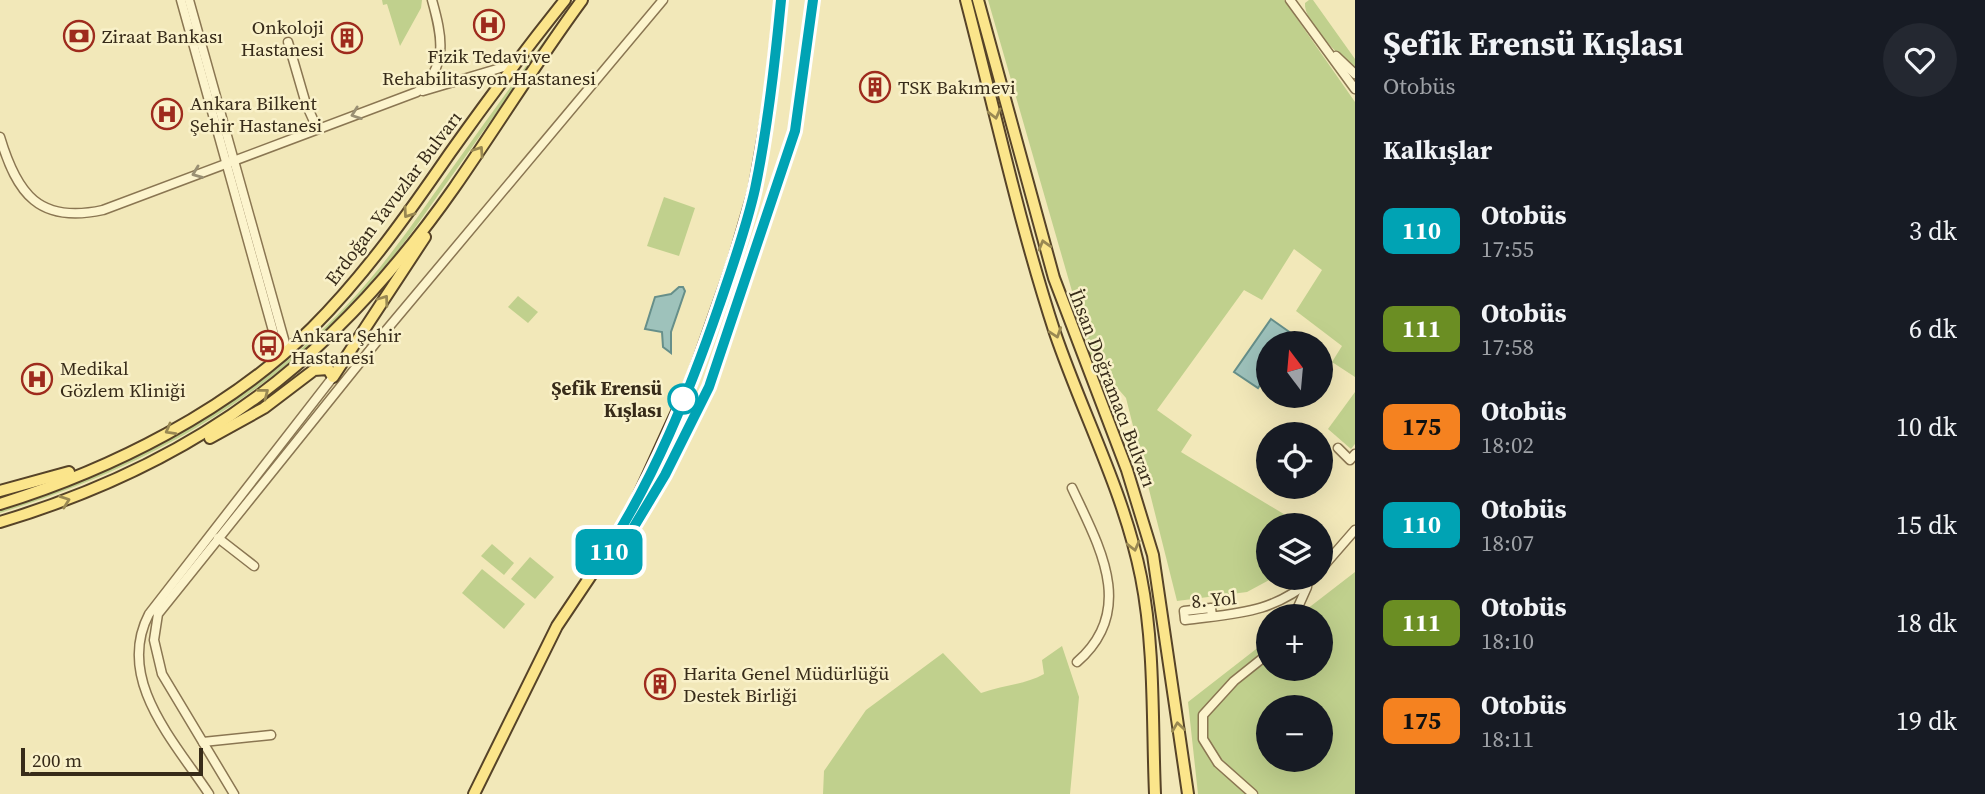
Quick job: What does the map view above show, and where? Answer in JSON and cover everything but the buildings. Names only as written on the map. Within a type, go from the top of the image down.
[{"type":"main road","name":"Erdoğan Yavuzlar Bulvarı","points":[[0,504],[93,468],[206,409],[283,353],[328,311],[373,260],[514,64],[565,0]]},
{"type":"main road","name":"Erdoğan Yavuzlar Bulvarı","points":[[0,525],[149,466],[230,418],[319,348],[373,293],[453,190],[582,0]]},
{"type":"main road","name":"Erdoğan Yavuzlar Bulvarı","points":[[534,71],[591,0]]},
{"type":"main road","points":[[474,794],[557,625],[604,556],[643,488],[692,379],[733,263],[754,191],[770,100],[781,0]]},
{"type":"main road","points":[[604,556],[632,530],[665,475],[709,387],[795,131],[813,0]]},
{"type":"main road","name":"İhsan Doğramacı Bulvarı","points":[[965,0],[1038,280],[1075,389],[1120,498],[1136,557],[1148,637],[1154,794]]},
{"type":"main road","name":"İhsan Doğramacı Bulvarı","points":[[979,0],[1054,278],[1126,470],[1150,544],[1188,794]]},
{"type":"main road","points":[[149,466],[238,423],[314,370],[328,369],[333,377],[404,272],[453,190]]},
{"type":"main road","points":[[692,379],[709,387]]},
{"type":"main road","points":[[0,491],[93,468]]},
{"type":"street","points":[[181,0],[283,353]]},
{"type":"street","points":[[189,0],[229,161]]},
{"type":"street","points":[[417,92],[428,83],[439,66],[443,49],[432,0]]},
{"type":"street","points":[[234,794],[162,674],[154,640],[158,614],[378,340],[663,0]]},
{"type":"street","points":[[1293,0],[1340,61],[1355,74]]},
{"type":"street","points":[[1293,0],[1355,89]]},
{"type":"street","points":[[288,42],[306,104],[317,128]]},
{"type":"street","points":[[0,137],[9,169],[26,195],[43,207],[64,214],[103,210],[417,92],[514,64]]},
{"type":"street","points":[[209,794],[152,708],[137,668],[140,636],[149,614],[333,377]]},
{"type":"street","points":[[1338,448],[1350,460],[1355,454]]},
{"type":"street","points":[[1072,488],[1098,545],[1111,594],[1104,628],[1093,648],[1077,662]]},
{"type":"street","points":[[1333,555],[1355,530]]},
{"type":"street","points":[[218,538],[254,566]]},
{"type":"street","name":"8. Yol","points":[[1212,612],[1248,612],[1278,604],[1297,590]]},
{"type":"street","points":[[1253,794],[1218,763],[1203,739],[1203,715],[1234,681],[1256,663]]},
{"type":"street","points":[[203,742],[271,735]]},
{"type":"green space","points":[[382,0],[422,0],[421,8],[400,46],[387,4],[383,5]]},
{"type":"green space","points":[[574,0],[578,0],[403,244],[365,290],[326,330],[243,398],[198,427],[103,475],[0,513],[0,509],[96,474],[187,430],[271,374],[310,341],[362,289],[389,256]]},
{"type":"green space","points":[[988,0],[1284,0],[1355,102],[1355,377],[1334,363],[1342,346],[1334,340],[1334,331],[1322,331],[1296,311],[1322,270],[1294,249],[1262,300],[1244,290],[1157,410],[1192,435],[1181,452],[1282,513],[1256,513],[1256,587],[1247,592],[1177,601],[1126,398],[1107,376],[1095,371]]},
{"type":"green space","points":[[1313,0],[1355,59],[1355,70],[1324,39],[1310,20],[1305,3]]},
{"type":"green space","points":[[664,197],[695,208],[679,256],[647,246]]},
{"type":"green space","points":[[518,296],[538,312],[528,323],[508,307]]},
{"type":"green space","points":[[1355,392],[1355,444],[1351,449],[1333,433],[1333,422]]},
{"type":"green space","points":[[492,544],[514,563],[504,575],[481,556]]},
{"type":"green space","points":[[530,557],[554,577],[535,599],[511,579]]},
{"type":"green space","points":[[482,569],[525,604],[504,629],[462,593]]},
{"type":"green space","points":[[1355,572],[1355,794],[1198,794],[1188,702],[1256,649],[1256,681],[1333,681],[1333,604],[1314,604]]},
{"type":"green space","points":[[1062,646],[1079,697],[1070,794],[823,794],[824,771],[866,710],[943,653],[981,693],[1044,674],[1042,660]]},
{"type":"water","points":[[683,287],[685,291],[671,332],[671,353],[663,347],[662,332],[645,329],[655,297],[671,294]]},
{"type":"water","points":[[1271,319],[1288,331],[1263,331]]},
{"type":"water","points":[[1256,340],[1256,387],[1234,372]]},
{"type":"bus line","name":"110","points":[[781,0],[765,133],[754,191],[733,263],[706,342],[667,438],[626,523],[604,556],[632,530],[665,475],[709,387],[795,131],[813,0]]},
{"type":"place","name":"Fizik Tedavi ve Rehabilitasyon Hastanesi","points":[[489,25]]},
{"type":"place","name":"Ziraat Bankası","points":[[79,36]]},
{"type":"place","name":"Onkoloji Hastanesi","points":[[347,38]]},
{"type":"place","name":"TSK Bakımevi","points":[[875,87]]},
{"type":"place","name":"Ankara Bilkent Şehir Hastanesi","points":[[167,114]]},
{"type":"place","name":"Ankara Şehir Hastanesi","points":[[268,346]]},
{"type":"place","name":"Medikal Gözlem Kliniği","points":[[37,379]]},
{"type":"place","name":"Şefik Erensü Kışlası","points":[[683,399]]},
{"type":"place","name":"Harita Genel Müdürlüğü Destek Birliği","points":[[660,684]]}]
